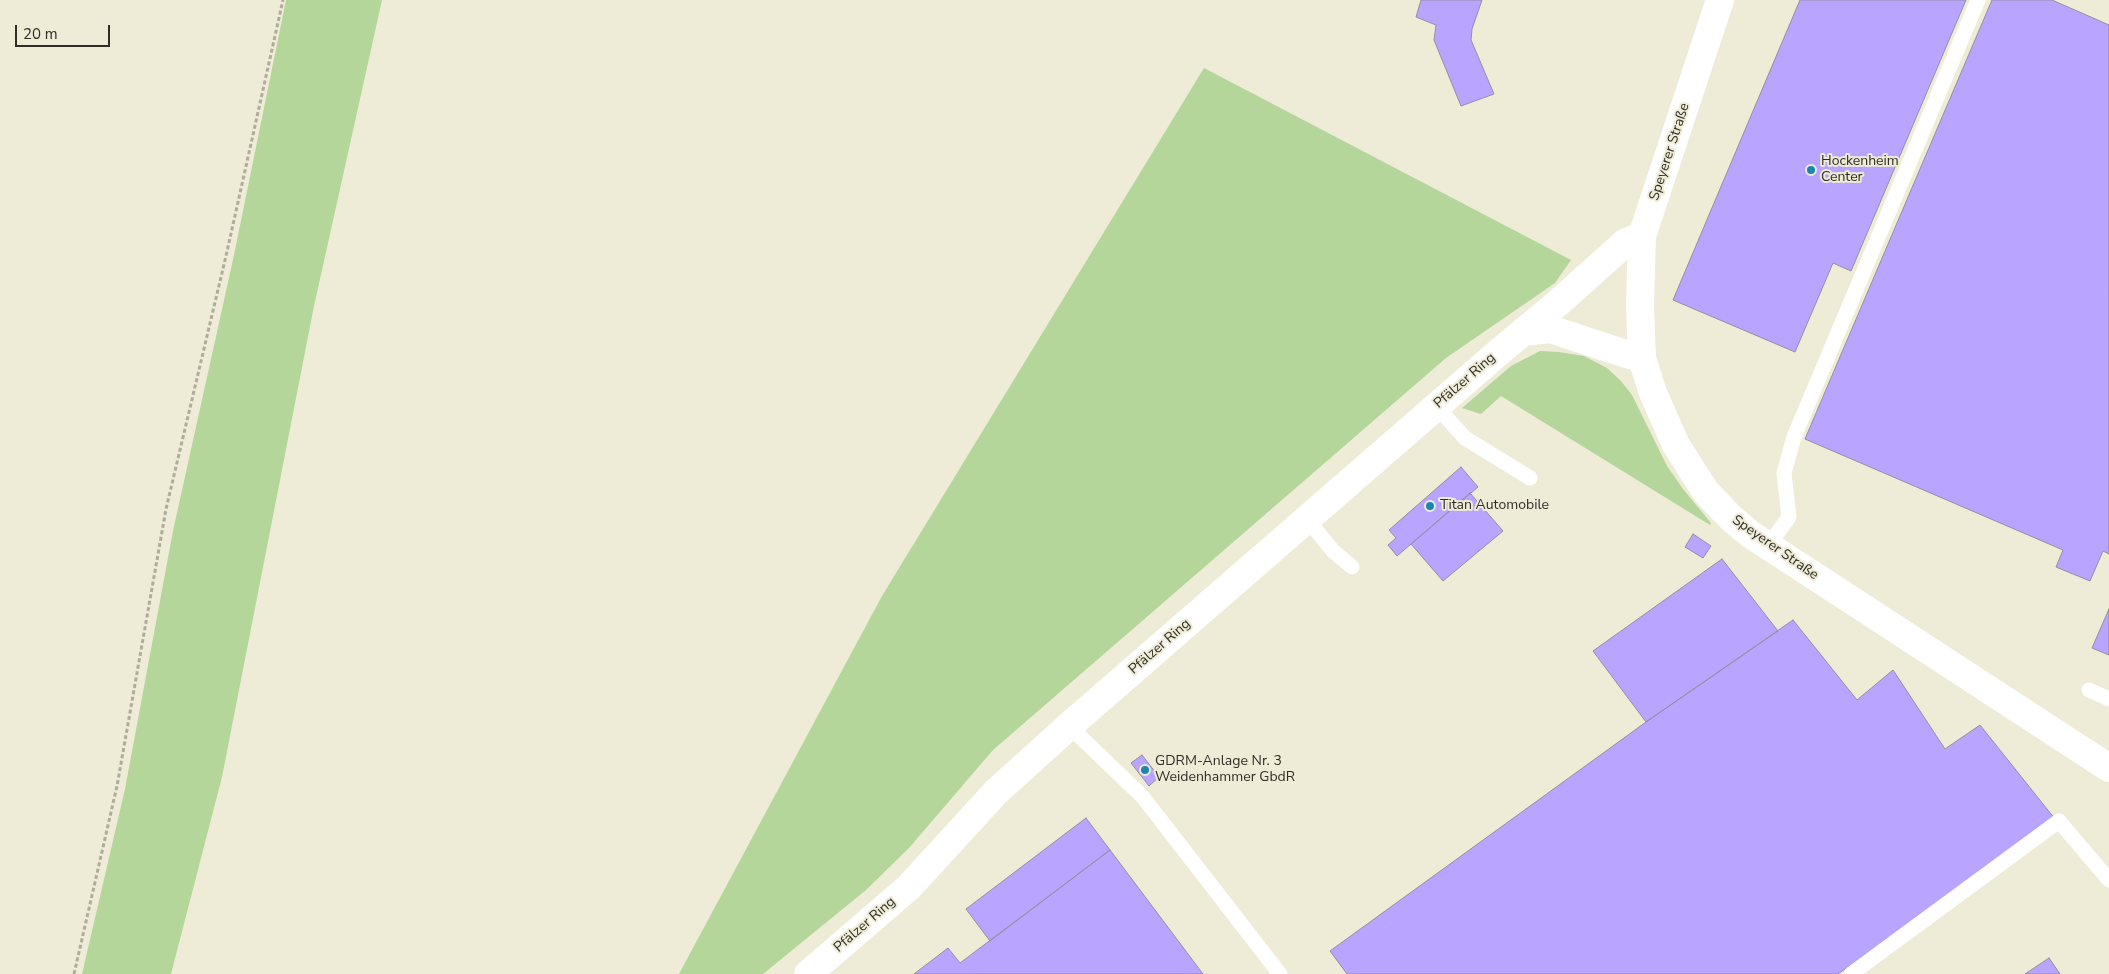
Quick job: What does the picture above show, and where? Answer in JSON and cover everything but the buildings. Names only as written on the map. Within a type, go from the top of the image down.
[{"type":"street","name":"Speyerer Straße","points":[[1720,0],[1642,236],[1640,306],[1642,358],[1664,419],[1706,492],[1731,518],[1768,546],[2109,768]]},
{"type":"street","name":"Pfälzer Ring","points":[[808,974],[909,887],[996,792],[1069,726],[1626,242],[1642,236]]},
{"type":"street","points":[[1523,332],[1550,329],[1642,358]]},
{"type":"lane","points":[[1768,546],[1789,517],[1784,473],[1794,437],[1978,0]]},
{"type":"lane","points":[[1436,406],[1465,438],[1530,478]]},
{"type":"lane","points":[[1307,519],[1333,551],[1352,567]]},
{"type":"lane","points":[[2089,690],[2109,699]]},
{"type":"lane","points":[[1069,726],[1142,796],[1280,974]]},
{"type":"lane","points":[[1851,974],[2059,821],[2109,880]]},
{"type":"path","points":[[74,974],[117,786],[166,509],[226,256],[283,0]]},
{"type":"green space","points":[[286,0],[382,0],[314,306],[222,777],[171,974],[82,974],[125,789],[173,531],[234,255]]},
{"type":"green space","points":[[1204,68],[1571,260],[1555,283],[1446,358],[993,750],[909,848],[866,890],[763,974],[679,974],[882,596]]},
{"type":"green space","points":[[1540,351],[1584,356],[1607,368],[1621,381],[1632,395],[1667,466],[1711,523],[1710,525],[1501,396],[1481,414],[1462,408],[1511,366]]},
{"type":"place","name":"Hockenheim Center","points":[[1811,170]]},
{"type":"place","name":"Titan Automobile","points":[[1430,506]]},
{"type":"place","name":"GDRM-Anlage Nr. 3 Weidenhammer GbdR","points":[[1145,770]]}]
